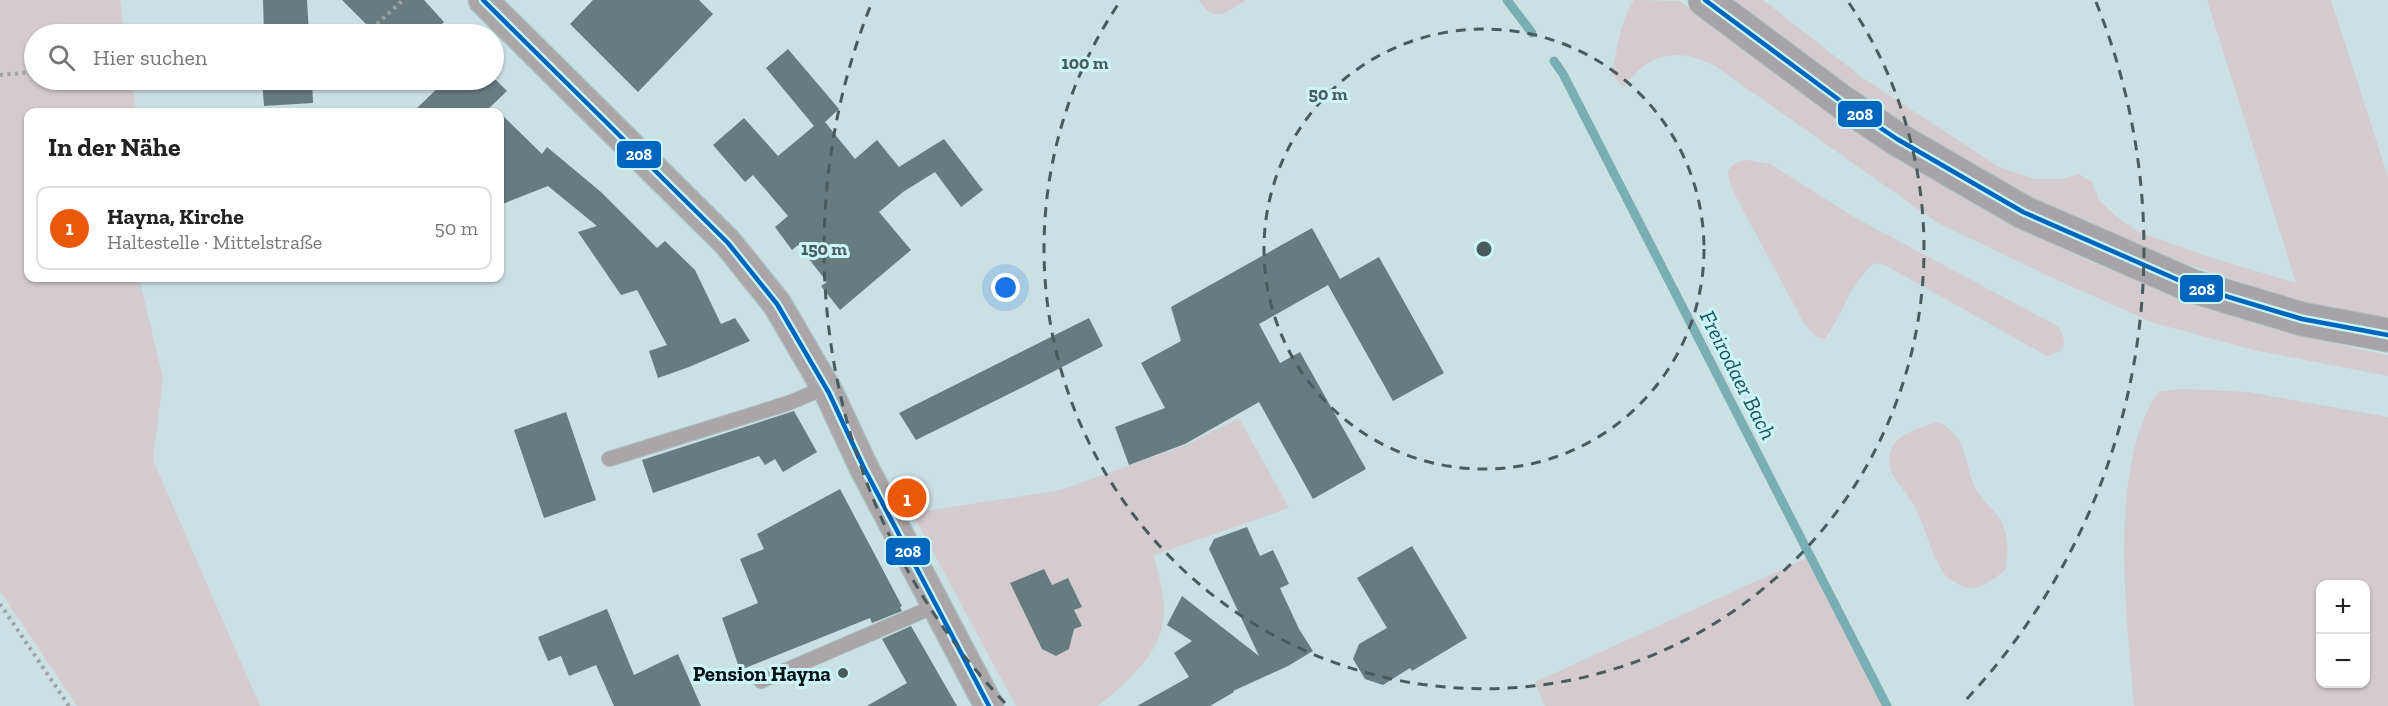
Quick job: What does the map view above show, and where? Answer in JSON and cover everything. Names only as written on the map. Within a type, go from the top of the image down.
[{"type":"main road","points":[[1705,0],[1842,102],[1897,139],[2023,213],[2192,286],[2302,319],[2388,335]]},
{"type":"street","points":[[483,0],[728,243],[777,304],[826,387],[863,466],[989,706]]},
{"type":"lane","points":[[609,459],[789,403],[826,387]]},
{"type":"lane","points":[[761,681],[935,606]]},
{"type":"path","points":[[377,24],[403,0]]},
{"type":"path","points":[[0,75],[24,73]]},
{"type":"path","points":[[0,604],[69,706]]},
{"type":"shaded area","points":[[0,0],[120,0],[124,24],[24,24],[24,90],[133,90],[136,108],[24,108],[24,282],[140,282],[163,378],[153,460],[260,706],[77,706],[0,591]]},
{"type":"shaded area","points":[[1199,0],[1246,0],[1227,12],[1215,14],[1205,8]]},
{"type":"shaded area","points":[[1634,0],[1680,1],[1866,136],[1975,205],[2076,255],[2181,299],[2265,326],[2388,355],[2388,376],[2254,350],[2154,323],[2055,279],[1938,223],[1715,66],[1701,60],[1688,56],[1664,56],[1643,67],[1623,88],[1612,74],[1622,26]]},
{"type":"shaded area","points":[[1729,0],[1763,0],[1863,78],[1999,167],[2035,179],[2062,179],[2079,174],[2092,182],[2099,200],[2118,218],[2139,232],[2212,258],[2296,283],[2207,0],[2331,0],[2388,177],[2388,321],[2297,301],[2118,241],[2041,205],[1966,164],[1855,92]]},
{"type":"shaded area","points":[[1747,160],[1770,164],[1854,217],[2059,327],[2063,336],[2063,348],[2047,356],[1885,265],[1875,263],[1854,288],[1825,339],[1815,336],[1805,325],[1729,180],[1730,168],[1736,163]]},
{"type":"shaded area","points":[[2182,389],[2248,392],[2388,417],[2388,706],[2134,706],[2124,544],[2126,501],[2132,461],[2142,424],[2158,392]]},
{"type":"shaded area","points":[[1239,418],[1289,508],[1154,555],[1164,605],[1159,636],[1144,663],[1098,706],[1016,706],[912,513],[1061,490],[1186,445]]},
{"type":"shaded area","points":[[1937,422],[1947,427],[1960,442],[1977,491],[1999,518],[2006,533],[2008,549],[2005,570],[1976,588],[1963,586],[1945,575],[1915,507],[1894,477],[1890,467],[1890,453],[1899,439]]},
{"type":"shaded area","points":[[1811,556],[1882,706],[1545,706],[1535,682]]},
{"type":"building","points":[[263,0],[307,0],[308,24],[264,24]]},
{"type":"building","points":[[342,0],[424,0],[444,22],[442,24],[366,24]]},
{"type":"building","points":[[593,0],[699,0],[713,14],[638,92],[570,24]]},
{"type":"building","points":[[788,49],[839,109],[825,122],[855,159],[877,140],[899,167],[944,139],[983,190],[961,207],[935,172],[903,192],[879,212],[911,250],[840,310],[821,286],[827,282],[798,245],[792,250],[775,227],[788,216],[753,175],[745,182],[713,145],[744,118],[778,156],[814,126],[766,68]]},
{"type":"building","points":[[504,88],[507,91],[489,108],[417,108],[436,90],[504,90]]},
{"type":"building","points":[[263,90],[312,90],[313,103],[264,106]]},
{"type":"building","points":[[504,117],[542,154],[547,147],[601,192],[657,248],[665,241],[695,270],[721,324],[735,318],[750,341],[658,378],[649,351],[667,345],[637,290],[621,295],[578,232],[597,226],[548,186],[504,203]]},
{"type":"building","points":[[1312,228],[1340,279],[1379,257],[1444,373],[1393,401],[1328,285],[1259,324],[1280,363],[1300,352],[1366,469],[1313,499],[1259,402],[1185,444],[1129,465],[1115,427],[1165,408],[1141,363],[1181,341],[1171,307]]},
{"type":"building","points":[[1089,318],[1103,346],[1031,383],[916,440],[899,413]]},
{"type":"building","points":[[794,411],[817,452],[783,472],[775,459],[765,465],[759,456],[653,493],[642,460]]},
{"type":"building","points":[[566,412],[596,500],[544,518],[514,430]]},
{"type":"building","points":[[840,489],[902,606],[900,607],[902,611],[872,623],[870,618],[740,670],[722,618],[758,603],[740,559],[764,549],[757,534]]},
{"type":"building","points":[[1247,527],[1260,556],[1273,550],[1289,584],[1280,588],[1299,629],[1313,651],[1288,666],[1233,691],[1210,706],[1137,706],[1189,677],[1174,653],[1192,641],[1167,625],[1182,596],[1259,656],[1209,549],[1214,539]]},
{"type":"building","points":[[1412,546],[1467,638],[1412,671],[1410,668],[1383,685],[1365,679],[1353,659],[1359,644],[1387,628],[1357,578]]},
{"type":"building","points":[[1044,569],[1052,585],[1068,578],[1082,607],[1074,610],[1082,626],[1074,629],[1069,649],[1056,656],[1042,649],[1010,583]]},
{"type":"building","points":[[607,609],[634,675],[678,654],[701,706],[614,706],[596,665],[569,676],[561,656],[548,661],[538,637]]},
{"type":"building","points":[[911,626],[957,706],[867,706],[907,683],[882,639]]},
{"type":"waterway","name":"Freirodaer Bach","points":[[1507,0],[1532,33]]},
{"type":"waterway","name":"Freirodaer Bach","points":[[1554,61],[1563,74],[1887,706]]},
{"type":"transit line","name":"208","points":[[483,0],[728,243],[777,304],[829,393],[863,466],[989,706]]},
{"type":"transit line","name":"208","points":[[1705,0],[1842,102],[1897,139],[2023,212],[2192,286],[2302,319],[2388,335]]},
{"type":"place","name":"Hayna, Kirche","points":[[907,498]]},
{"type":"place","name":"Pension Hayna","points":[[843,673]]}]
